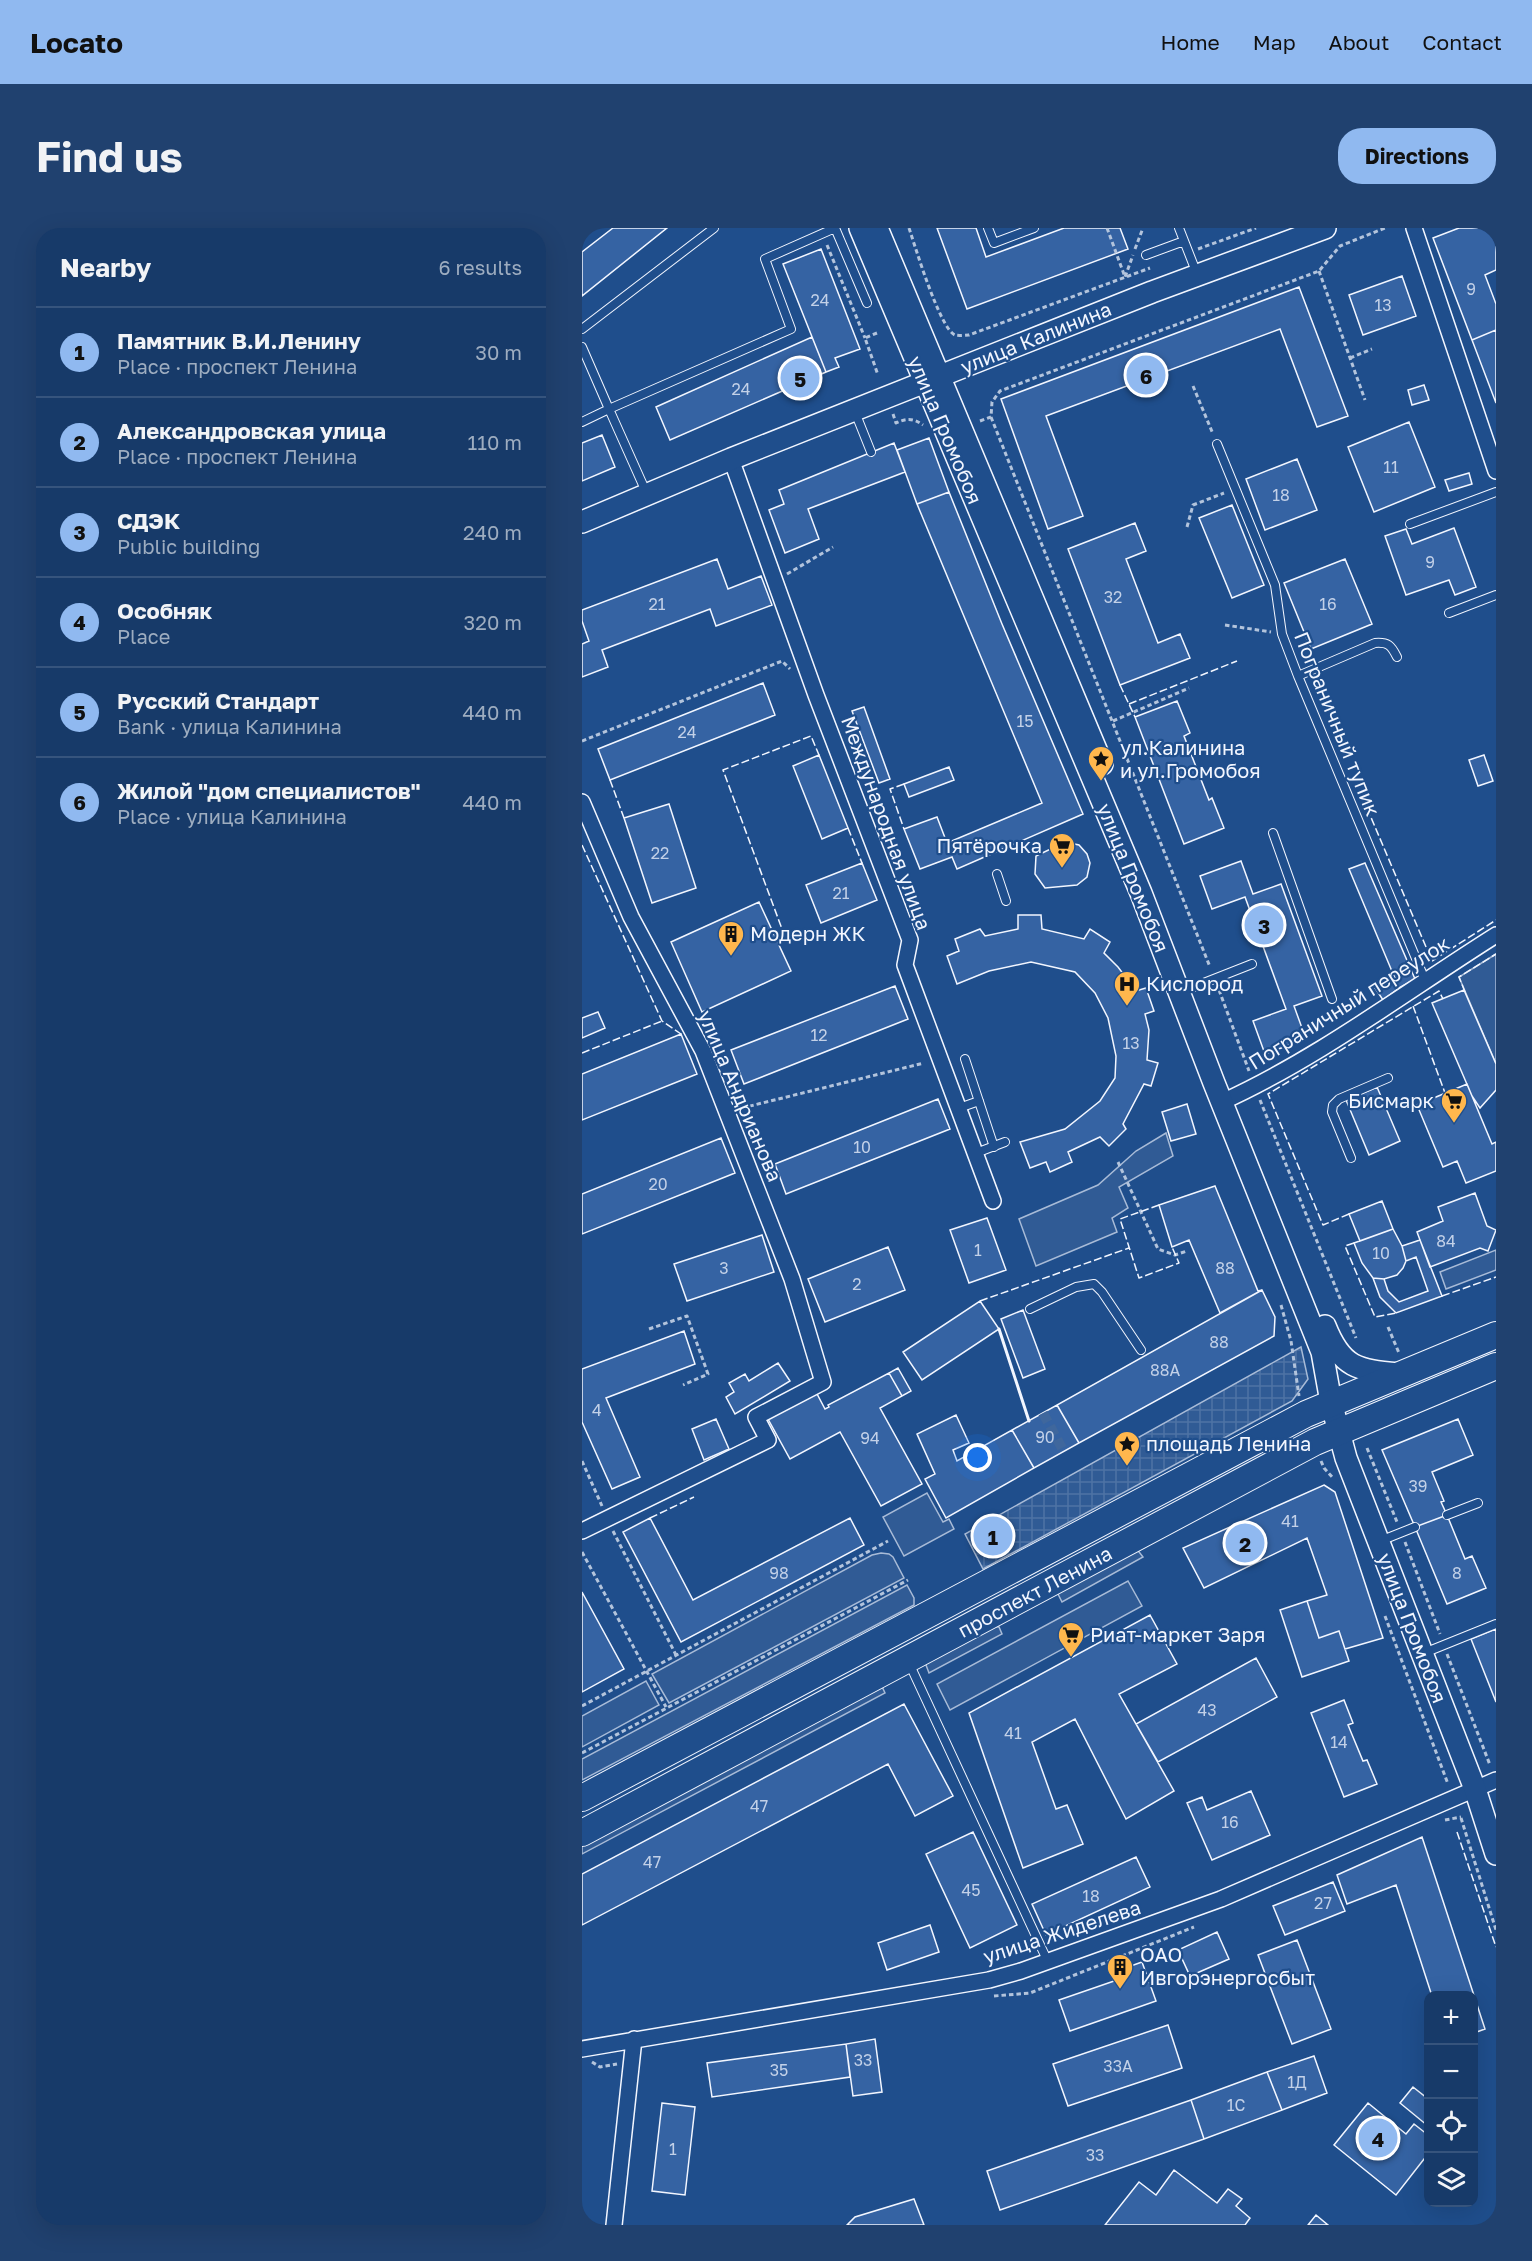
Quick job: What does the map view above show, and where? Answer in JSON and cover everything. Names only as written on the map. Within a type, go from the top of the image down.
[{"type":"highway","name":"проспект Ленина","points":[[582,1798],[1400,1364],[1496,1335]]},
{"type":"highway","name":"проспект Ленина","points":[[582,1833],[1339,1431],[1496,1366]]},
{"type":"main road","name":"улица Громобоя","points":[[860,228],[933,379],[1080,710],[1191,988],[1228,1099],[1322,1352],[1330,1402],[1346,1458],[1475,1788],[1496,1854]]},
{"type":"main road","name":"улица Громобоя","points":[[877,228],[933,379],[1141,893],[1334,1347],[1353,1366],[1368,1371],[1400,1364]]},
{"type":"main road","name":"улица Калинина","points":[[582,522],[731,459],[933,379],[1197,275],[1325,228]]},
{"type":"main road","name":"улица Громобоя","points":[[1330,1402],[1334,1347]]},
{"type":"street","points":[[1414,228],[1496,471]]},
{"type":"street","name":"Международная улица","points":[[731,459],[816,695],[910,940],[905,965],[993,1201]]},
{"type":"street","name":"улица Андрианова","points":[[582,802],[624,904],[703,1051],[792,1279],[823,1382],[756,1417],[768,1440],[608,1519]]},
{"type":"street","name":"Пограничный переулок","points":[[1228,1099],[1255,1087],[1363,1022],[1496,935]]},
{"type":"street","points":[[582,1531],[608,1519]]},
{"type":"street","name":"улица Жиделева","points":[[582,2049],[989,1980],[1048,1962],[1221,1899],[1496,1780]]},
{"type":"street","points":[[614,2225],[634,2039]]},
{"type":"lane","points":[[582,329],[714,228]]},
{"type":"lane","points":[[582,422],[791,329],[765,259],[835,228],[867,303]]},
{"type":"lane","points":[[988,228],[994,243],[1034,228]]},
{"type":"lane","points":[[1179,228],[1197,275]]},
{"type":"lane","points":[[1146,255],[1184,241]]},
{"type":"lane","points":[[582,347],[648,495]]},
{"type":"lane","points":[[855,410],[871,452]]},
{"type":"lane","name":"Пограничный тупик","points":[[1218,444],[1275,585],[1282,634],[1425,980]]},
{"type":"lane","points":[[1410,524],[1496,492]]},
{"type":"lane","points":[[1449,613],[1496,595]]},
{"type":"lane","points":[[1298,675],[1375,643],[1384,642],[1391,645],[1397,657]]},
{"type":"lane","points":[[1273,833],[1332,999]]},
{"type":"lane","points":[[997,874],[1006,901]]},
{"type":"lane","points":[[1191,988],[1252,964]]},
{"type":"lane","points":[[965,1059],[994,1147]]},
{"type":"lane","points":[[1351,1158],[1332,1112],[1333,1105],[1339,1099],[1388,1078]]},
{"type":"lane","points":[[959,1107],[979,1101]]},
{"type":"lane","points":[[976,1153],[1005,1142]]},
{"type":"lane","points":[[1030,1309],[1076,1287],[1094,1284],[1102,1292],[1141,1350]]},
{"type":"lane","points":[[1447,1515],[1478,1503]]},
{"type":"lane","points":[[1379,1542],[1415,1527]]},
{"type":"lane","points":[[1423,1653],[1496,1624]]},
{"type":"lane","points":[[907,1659],[1048,1962]]},
{"type":"path","points":[[909,228],[937,308],[948,329],[955,335],[969,336],[1157,265]]},
{"type":"path","points":[[1107,228],[1125,277]]},
{"type":"path","points":[[1125,277],[1143,228]]},
{"type":"path","points":[[1188,253],[1256,228]]},
{"type":"path","points":[[1356,1338],[991,417],[992,402],[1000,391],[1319,271],[1340,246],[1385,228]]},
{"type":"path","points":[[822,234],[878,375]]},
{"type":"path","points":[[1319,271],[1365,400]]},
{"type":"path","points":[[865,338],[877,333]]},
{"type":"path","points":[[1350,358],[1372,349]]},
{"type":"path","points":[[1193,386],[1218,444]]},
{"type":"path","points":[[893,414],[896,423],[913,419],[928,430]]},
{"type":"path","points":[[980,421],[991,417]]},
{"type":"path","points":[[1187,526],[1193,505],[1236,487]]},
{"type":"path","points":[[774,579],[833,548]]},
{"type":"path","points":[[1225,625],[1282,634]]},
{"type":"path","points":[[582,741],[782,661],[816,695]]},
{"type":"path","points":[[1113,721],[1189,688]]},
{"type":"path","points":[[737,1109],[940,1058]]},
{"type":"path","points":[[1118,1162],[1158,1250],[1175,1255],[1187,1251]]},
{"type":"path","points":[[649,1329],[687,1316],[708,1374],[683,1385]]},
{"type":"path","points":[[1388,1327],[1400,1364]]},
{"type":"path","points":[[1293,1366],[1299,1397]]},
{"type":"path","points":[[1367,1448],[1496,1780]]},
{"type":"path","points":[[582,1461],[608,1519],[676,1655]]},
{"type":"path","points":[[1324,1468],[1335,1481]]},
{"type":"path","points":[[582,1706],[888,1541]]},
{"type":"path","points":[[582,1552],[666,1707]]},
{"type":"path","points":[[582,1752],[908,1580]]},
{"type":"path","points":[[1385,1614],[1454,1798],[1496,1930]]},
{"type":"path","points":[[591,2062],[600,2067],[632,2061]]},
{"type":"shaded area","points":[[1496,954],[1496,1064],[1459,977]]},
{"type":"shaded area","points":[[1166,1133],[1173,1156],[1119,1187],[1128,1208],[1112,1218],[1117,1232],[1036,1266],[1019,1219],[1098,1185],[1136,1151]]},
{"type":"shaded area","points":[[1496,1250],[1496,1270],[1446,1289],[1440,1272]]},
{"type":"shaded area","name":"площадь Ленина","points":[[1301,1347],[1308,1379],[1292,1401],[983,1569],[965,1534]]},
{"type":"shaded area","points":[[927,1493],[943,1522],[949,1519],[954,1529],[904,1556],[883,1517]]},
{"type":"shaded area","points":[[1136,1548],[1143,1557],[1062,1602],[1058,1594],[1061,1589]]},
{"type":"shaded area","points":[[881,1553],[893,1557],[904,1578],[669,1703],[652,1674],[872,1555]]},
{"type":"shaded area","points":[[1128,1581],[1142,1606],[950,1710],[937,1684]]},
{"type":"shaded area","points":[[907,1585],[914,1598],[914,1605],[582,1780],[582,1759]]},
{"type":"shaded area","points":[[991,1626],[999,1627],[1002,1634],[929,1673],[926,1665],[928,1659]]},
{"type":"shaded area","points":[[879,1680],[885,1693],[582,1854],[582,1838]]},
{"type":"shaded area","points":[[646,1681],[659,1705],[582,1747],[582,1716]]},
{"type":"building","points":[[613,228],[667,228],[582,296],[582,252]]},
{"type":"building","points":[[937,228],[976,228],[986,257],[1064,228],[1120,228],[1128,249],[967,309]]},
{"type":"building","points":[[1459,228],[1496,228],[1496,270],[1485,275],[1496,304],[1496,330],[1472,340],[1433,238]]},
{"type":"building","points":[[821,249],[860,349],[835,358],[839,367],[826,372],[783,264]]},
{"type":"building","points":[[1402,276],[1416,316],[1363,335],[1349,295]]},
{"type":"building","points":[[1299,287],[1348,416],[1317,427],[1280,329],[1046,416],[1083,516],[1048,529],[1001,399]]},
{"type":"building","points":[[1496,330],[1496,403],[1472,340]]},
{"type":"building","points":[[812,337],[826,372],[670,440],[656,407]]},
{"type":"building","points":[[1424,385],[1429,400],[1412,405],[1408,390]]},
{"type":"building","points":[[1409,422],[1435,487],[1374,512],[1348,447]]},
{"type":"building","points":[[602,435],[615,467],[582,481],[582,443]]},
{"type":"building","points":[[929,438],[949,492],[917,504],[897,450]]},
{"type":"building","points":[[894,443],[905,472],[808,509],[819,539],[785,553],[769,510],[784,504],[779,490]]},
{"type":"building","points":[[1297,459],[1317,510],[1265,530],[1246,479]]},
{"type":"building","points":[[1469,473],[1472,484],[1449,491],[1445,480]]},
{"type":"building","points":[[949,492],[1083,814],[957,869],[952,857],[920,869],[904,829],[937,817],[947,843],[1042,803],[917,504]]},
{"type":"building","points":[[1232,505],[1264,585],[1232,598],[1199,518]]},
{"type":"building","points":[[1135,523],[1146,551],[1126,559],[1158,643],[1180,634],[1190,658],[1120,685],[1068,549]]},
{"type":"building","points":[[1454,528],[1476,587],[1455,595],[1449,580],[1406,595],[1385,536],[1406,529],[1412,544]]},
{"type":"building","points":[[717,559],[728,589],[761,576],[772,605],[716,626],[710,609],[602,650],[608,667],[582,677],[582,644],[589,641],[582,621],[582,610]]},
{"type":"building","points":[[1345,559],[1372,624],[1311,649],[1284,583]]},
{"type":"building","points":[[763,683],[775,715],[610,780],[598,749]]},
{"type":"building","points":[[1177,701],[1190,733],[1184,736],[1209,800],[1212,798],[1224,828],[1184,844],[1135,717]]},
{"type":"building","points":[[864,707],[890,779],[879,783],[852,711]]},
{"type":"building","points":[[819,755],[848,828],[822,839],[793,766]]},
{"type":"building","points":[[1484,755],[1493,781],[1478,786],[1469,760]]},
{"type":"building","points":[[949,767],[954,780],[909,797],[904,784]]},
{"type":"building","points":[[669,804],[696,888],[652,903],[624,818]]},
{"type":"building","name":"Пятёрочка","points":[[1065,842],[1079,845],[1087,854],[1090,863],[1087,877],[1077,885],[1045,888],[1035,874],[1036,856]]},
{"type":"building","points":[[1241,861],[1253,894],[1281,884],[1322,996],[1294,1006],[1306,1039],[1265,1054],[1253,1021],[1286,1009],[1245,897],[1212,909],[1200,876]]},
{"type":"building","points":[[862,863],[877,900],[821,923],[806,885]]},
{"type":"building","points":[[1365,863],[1415,979],[1399,988],[1349,869]]},
{"type":"building","name":"Модерн ЖК","points":[[759,902],[791,971],[702,1012],[671,942]]},
{"type":"building","points":[[1018,915],[1041,915],[1042,929],[1084,939],[1090,929],[1110,942],[1104,953],[1136,991],[1146,988],[1154,1011],[1145,1014],[1149,1030],[1147,1060],[1158,1063],[1151,1086],[1144,1084],[1123,1124],[1126,1129],[1109,1146],[1100,1137],[1068,1152],[1072,1162],[1050,1172],[1046,1162],[1030,1168],[1020,1142],[1065,1129],[1100,1101],[1115,1078],[1116,1056],[1108,1018],[1095,993],[1075,972],[1031,962],[989,971],[957,984],[947,956],[959,951],[955,939],[980,929],[985,936],[1018,929]]},
{"type":"building","points":[[1395,979],[1399,988],[1383,1000],[1375,988]]},
{"type":"building","points":[[895,986],[908,1019],[744,1084],[731,1050]]},
{"type":"building","points":[[1464,990],[1496,1064],[1496,1090],[1480,1108],[1472,1096],[1432,1003]]},
{"type":"building","points":[[598,1012],[605,1028],[582,1038],[582,1018]]},
{"type":"building","points":[[681,1034],[697,1074],[582,1120],[582,1074]]},
{"type":"building","name":"Бисмарк","points":[[1467,1084],[1492,1144],[1496,1142],[1496,1171],[1466,1183],[1457,1161],[1443,1167],[1417,1105]]},
{"type":"building","points":[[1377,1087],[1400,1141],[1369,1155],[1346,1100]]},
{"type":"building","points":[[938,1099],[950,1129],[786,1194],[775,1164]]},
{"type":"building","points":[[1187,1104],[1196,1134],[1171,1141],[1162,1112]]},
{"type":"building","points":[[721,1138],[735,1173],[582,1234],[582,1194]]},
{"type":"building","points":[[1215,1186],[1258,1291],[1262,1290],[1220,1313],[1189,1240],[1172,1247],[1159,1205]]},
{"type":"building","points":[[1475,1193],[1487,1226],[1496,1230],[1488,1251],[1480,1248],[1430,1267],[1417,1232],[1443,1221],[1438,1207]]},
{"type":"building","points":[[1382,1201],[1393,1229],[1360,1241],[1349,1214]]},
{"type":"building","points":[[987,1218],[1006,1270],[969,1283],[950,1230]]},
{"type":"building","points":[[1393,1229],[1402,1246],[1406,1261],[1397,1275],[1384,1279],[1373,1278],[1362,1263],[1354,1243]]},
{"type":"building","points":[[762,1235],[774,1272],[687,1301],[674,1264]]},
{"type":"building","points":[[1420,1240],[1442,1296],[1396,1313],[1380,1297],[1373,1278],[1384,1279],[1388,1291],[1399,1302],[1428,1291],[1416,1257],[1406,1261],[1402,1246]]},
{"type":"building","points":[[888,1247],[905,1290],[825,1322],[808,1279]]},
{"type":"building","points":[[1262,1290],[1275,1317],[1274,1336],[1079,1443],[1057,1405]]},
{"type":"building","points":[[980,1301],[999,1329],[922,1380],[903,1352]]},
{"type":"building","points":[[1023,1310],[1045,1369],[1023,1378],[1001,1319]]},
{"type":"building","points":[[684,1331],[695,1364],[606,1398],[640,1477],[612,1489],[582,1422],[582,1369]]},
{"type":"building","points":[[778,1363],[790,1381],[735,1414],[726,1397],[734,1392],[729,1383],[745,1374],[749,1381]]},
{"type":"building","points":[[898,1368],[911,1391],[902,1396],[889,1373]]},
{"type":"building","points":[[889,1373],[902,1396],[880,1408],[922,1484],[881,1506],[840,1432],[790,1459],[768,1419],[816,1392],[825,1409],[829,1407],[828,1405]]},
{"type":"building","points":[[1057,1405],[1079,1443],[1034,1468],[1012,1430]]},
{"type":"building","points":[[956,1415],[969,1443],[953,1450],[957,1461],[1012,1430],[1034,1468],[946,1518],[925,1479],[935,1474],[917,1434]]},
{"type":"building","points":[[716,1419],[729,1449],[704,1460],[692,1429]]},
{"type":"building","points":[[1458,1419],[1473,1455],[1432,1472],[1447,1515],[1415,1527],[1382,1450]]},
{"type":"building","points":[[1324,1485],[1335,1492],[1383,1638],[1345,1649],[1339,1631],[1319,1638],[1307,1601],[1327,1595],[1307,1538],[1204,1588],[1183,1548]]},
{"type":"building","points":[[1447,1515],[1465,1559],[1472,1556],[1486,1588],[1447,1604],[1415,1527]]},
{"type":"building","points":[[650,1518],[693,1600],[850,1518],[864,1545],[681,1642],[623,1532]]},
{"type":"building","points":[[582,1592],[624,1669],[582,1692]]},
{"type":"building","points":[[1307,1601],[1319,1638],[1339,1631],[1349,1661],[1302,1677],[1280,1610]]},
{"type":"building","points":[[1150,1615],[1177,1664],[1119,1694],[1174,1791],[1126,1819],[1075,1719],[1032,1742],[1056,1809],[1067,1805],[1083,1844],[1023,1868],[969,1713]]},
{"type":"building","points":[[1496,1629],[1496,1702],[1471,1639]]},
{"type":"building","points":[[1256,1658],[1277,1697],[1158,1762],[1136,1724]]},
{"type":"building","points":[[1344,1700],[1353,1723],[1348,1725],[1363,1761],[1367,1760],[1377,1784],[1344,1797],[1311,1713]]},
{"type":"building","points":[[904,1704],[953,1796],[915,1816],[888,1764],[582,1925],[582,1874]]},
{"type":"building","points":[[1251,1791],[1270,1835],[1212,1860],[1187,1803],[1202,1797],[1207,1810]]},
{"type":"building","points":[[973,1832],[1017,1925],[970,1948],[926,1854]]},
{"type":"building","points":[[1422,1837],[1473,1991],[1430,1991],[1396,1885],[1347,1904],[1337,1875]]},
{"type":"building","points":[[1136,1857],[1150,1887],[1046,1935],[1032,1904]]},
{"type":"building","points":[[1333,1882],[1345,1911],[1285,1935],[1273,1906]]},
{"type":"building","points":[[930,1925],[939,1952],[887,1970],[878,1943]]},
{"type":"building","points":[[1217,1932],[1229,1959],[1190,1976],[1178,1950]]},
{"type":"building","points":[[1297,1940],[1331,2029],[1292,2044],[1258,1955]]},
{"type":"building","name":"ОАО Ивгорэнергосбыт","points":[[1142,1962],[1156,2001],[1070,2031],[1059,2000],[1117,1980],[1114,1972]]},
{"type":"building","points":[[1478,2008],[1485,2029],[1478,2032]]},
{"type":"building","points":[[1168,2025],[1182,2068],[1068,2106],[1053,2064]]},
{"type":"building","points":[[875,2039],[882,2092],[853,2096],[846,2044]]},
{"type":"building","points":[[846,2044],[850,2077],[712,2097],[707,2063]]},
{"type":"building","points":[[1314,2056],[1327,2093],[1282,2110],[1267,2072]]},
{"type":"building","points":[[1267,2072],[1282,2110],[1204,2139],[1191,2100]]},
{"type":"building","points":[[1413,2087],[1424,2096],[1424,2123],[1400,2103]]},
{"type":"building","points":[[1191,2100],[1204,2139],[1000,2210],[987,2171]]},
{"type":"building","points":[[662,2103],[695,2107],[685,2195],[652,2191]]},
{"type":"building","points":[[1368,2103],[1406,2134],[1414,2124],[1424,2132],[1424,2159],[1396,2195],[1334,2145]]},
{"type":"building","points":[[1174,2170],[1217,2203],[1228,2189],[1242,2199],[1236,2206],[1250,2218],[1245,2225],[1105,2225],[1139,2182],[1156,2195]]},
{"type":"building","points":[[914,2199],[924,2225],[847,2225],[855,2217]]},
{"type":"building","points":[[1316,2215],[1328,2225],[1308,2225]]},
{"type":"tunnel","points":[[1043,1413],[1064,1452]]},
{"type":"fence","points":[[1129,704],[1237,661]]},
{"type":"fence","points":[[1120,685],[1135,717]]},
{"type":"fence","points":[[785,937],[723,770],[811,736],[819,755]]},
{"type":"fence","points":[[610,780],[624,818]]},
{"type":"fence","points":[[904,784],[890,789],[904,829]]},
{"type":"fence","points":[[1367,808],[1432,961],[1496,920]]},
{"type":"fence","points":[[848,828],[862,863]]},
{"type":"fence","points":[[582,845],[662,1021],[681,1034]]},
{"type":"fence","points":[[1465,992],[1459,977],[1496,954]]},
{"type":"fence","points":[[1349,1214],[1323,1225],[1268,1094],[1439,991],[1443,999]]},
{"type":"fence","points":[[1413,1006],[1445,1093]]},
{"type":"fence","points":[[582,1053],[662,1021]]},
{"type":"fence","points":[[1159,1205],[1120,1219],[1139,1278],[1179,1263],[1172,1247]]},
{"type":"fence","points":[[1354,1243],[1345,1246],[1375,1317],[1396,1313]]},
{"type":"fence","points":[[980,1301],[1129,1248]]},
{"type":"fence","points":[[1442,1296],[1496,1277]]},
{"type":"fence","points":[[650,1518],[694,1497]]},
{"type":"fence","points":[[1457,1832],[1496,1947]]},
{"type":"wall","points":[[999,1329],[1029,1421]]},
{"type":"place","name":"Жилой \"дом специалистов\"","points":[[1146,375]]},
{"type":"place","name":"Русский Стандарт","points":[[800,378]]},
{"type":"place","name":"ул.Калинина и ул.Громобоя","points":[[1101,782]]},
{"type":"place","name":"Пятёрочка","points":[[1062,869]]},
{"type":"place","name":"СДЭК","points":[[1264,925]]},
{"type":"place","name":"Модерн ЖК","points":[[731,957]]},
{"type":"place","name":"Кислород","points":[[1127,1007]]},
{"type":"place","name":"Бисмарк","points":[[1454,1124]]},
{"type":"place","name":"площадь Ленина","points":[[1127,1467]]},
{"type":"place","name":"Памятник В.И.Ленину","points":[[993,1536]]},
{"type":"place","name":"Александровская улица","points":[[1245,1543]]},
{"type":"place","name":"Риат-маркет Заря","points":[[1071,1658]]},
{"type":"place","name":"ОАО Ивгорэнергосбыт","points":[[1120,1990]]},
{"type":"place","name":"Особняк","points":[[1378,2138]]}]
